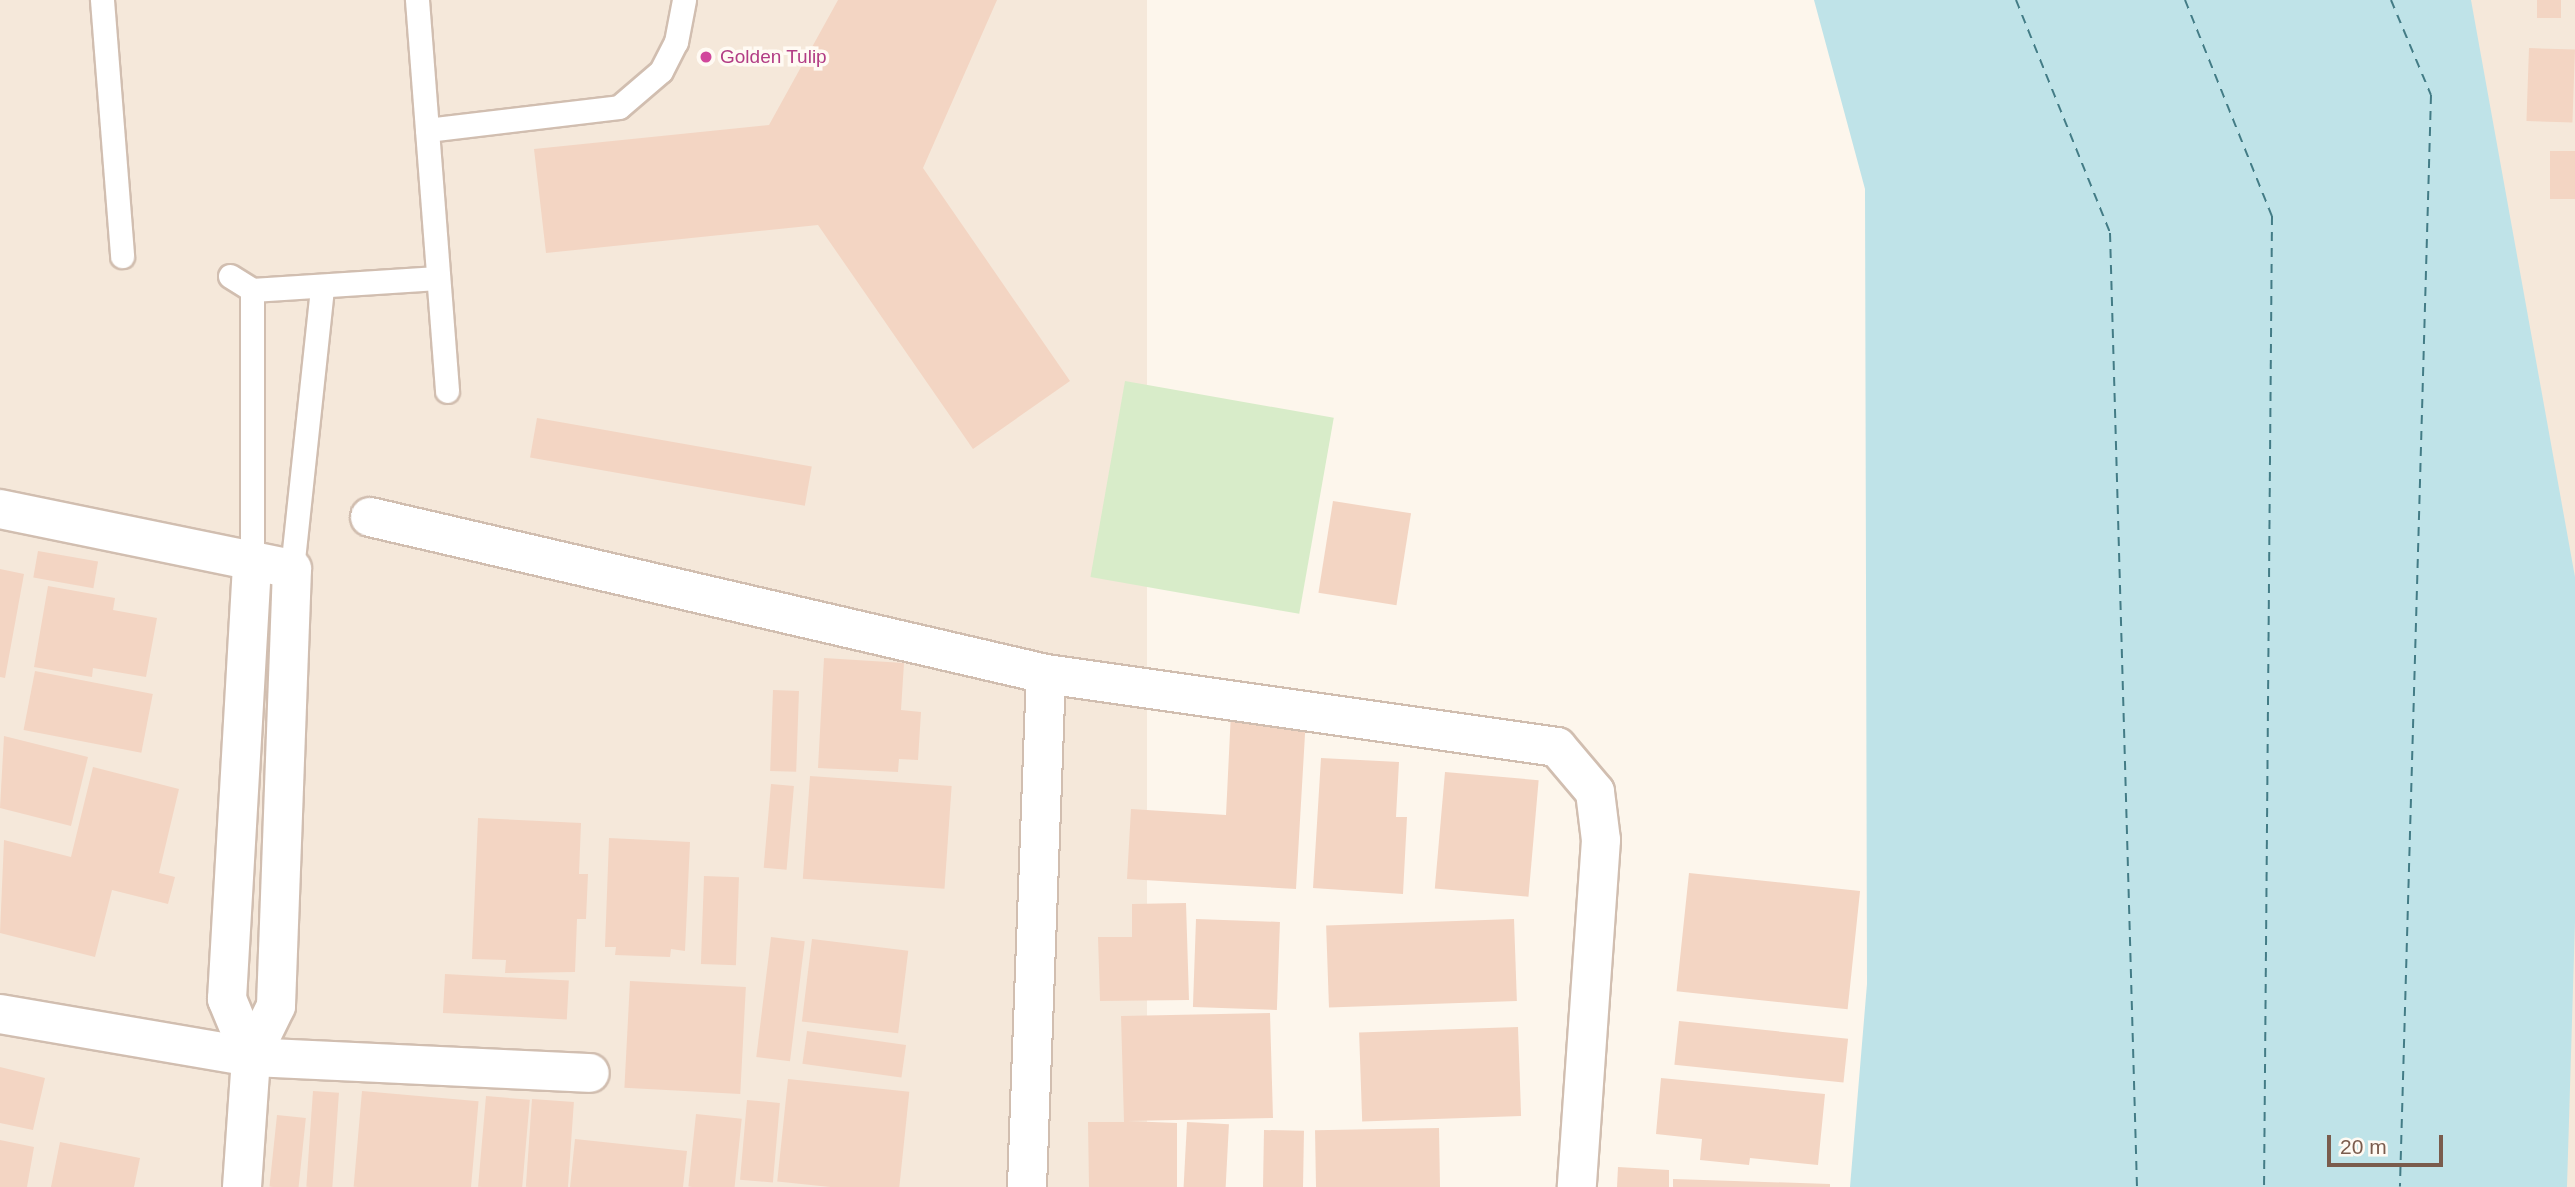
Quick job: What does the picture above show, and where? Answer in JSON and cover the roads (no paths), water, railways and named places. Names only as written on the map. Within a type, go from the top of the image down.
[{"type":"street","points":[[0,509],[292,569],[276,1006],[251,1057],[242,1187]]},
{"type":"street","points":[[370,517],[1046,674],[1557,747],[1595,792],[1601,839],[1577,1187]]},
{"type":"street","points":[[251,1057],[228,999],[252,560]]},
{"type":"street","points":[[1027,1187],[1046,674]]},
{"type":"street","points":[[0,1014],[251,1057],[590,1073]]},
{"type":"lane","points":[[102,0],[122,257]]},
{"type":"lane","points":[[417,0],[447,391]]},
{"type":"lane","points":[[427,130],[619,107],[662,71],[676,42],[684,0]]},
{"type":"lane","points":[[230,276],[252,290],[438,278]]},
{"type":"lane","points":[[292,569],[322,287]]},
{"type":"lane","points":[[252,290],[252,560]]},
{"type":"water","points":[[1814,0],[2471,0],[2575,577],[2575,922],[2567,1187],[1850,1187],[1867,984],[1865,189]]},
{"type":"place","name":"Golden Tulip","points":[[706,57]]}]
